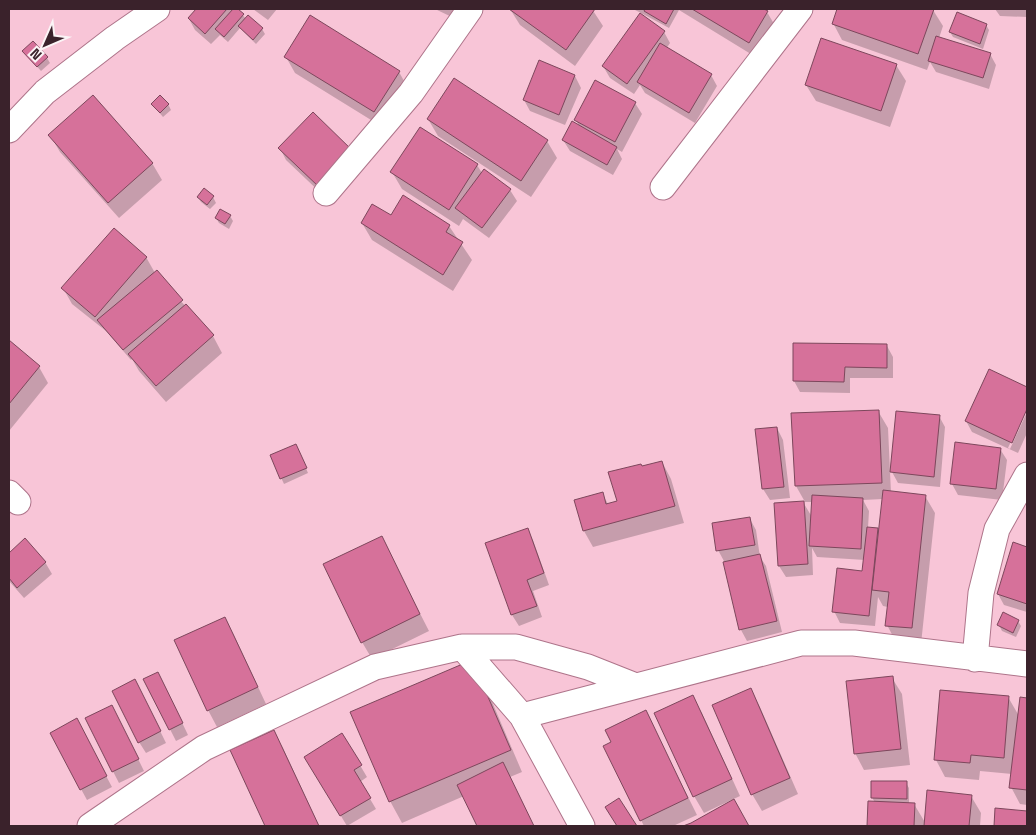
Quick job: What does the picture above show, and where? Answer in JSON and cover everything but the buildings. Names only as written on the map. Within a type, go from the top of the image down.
[{"type":"street","points":[[9,130],[45,92],[115,38],[157,9]]},
{"type":"street","points":[[326,193],[411,93],[470,9]]},
{"type":"street","points":[[663,186],[800,9]]},
{"type":"street","points":[[975,659],[982,593],[997,529],[1027,475]]},
{"type":"street","points":[[522,716],[801,643],[854,643],[1027,664]]},
{"type":"street","points":[[90,826],[204,748],[375,667],[462,647],[516,647],[588,667],[636,686]]},
{"type":"street","points":[[462,647],[522,716],[582,826]]}]
